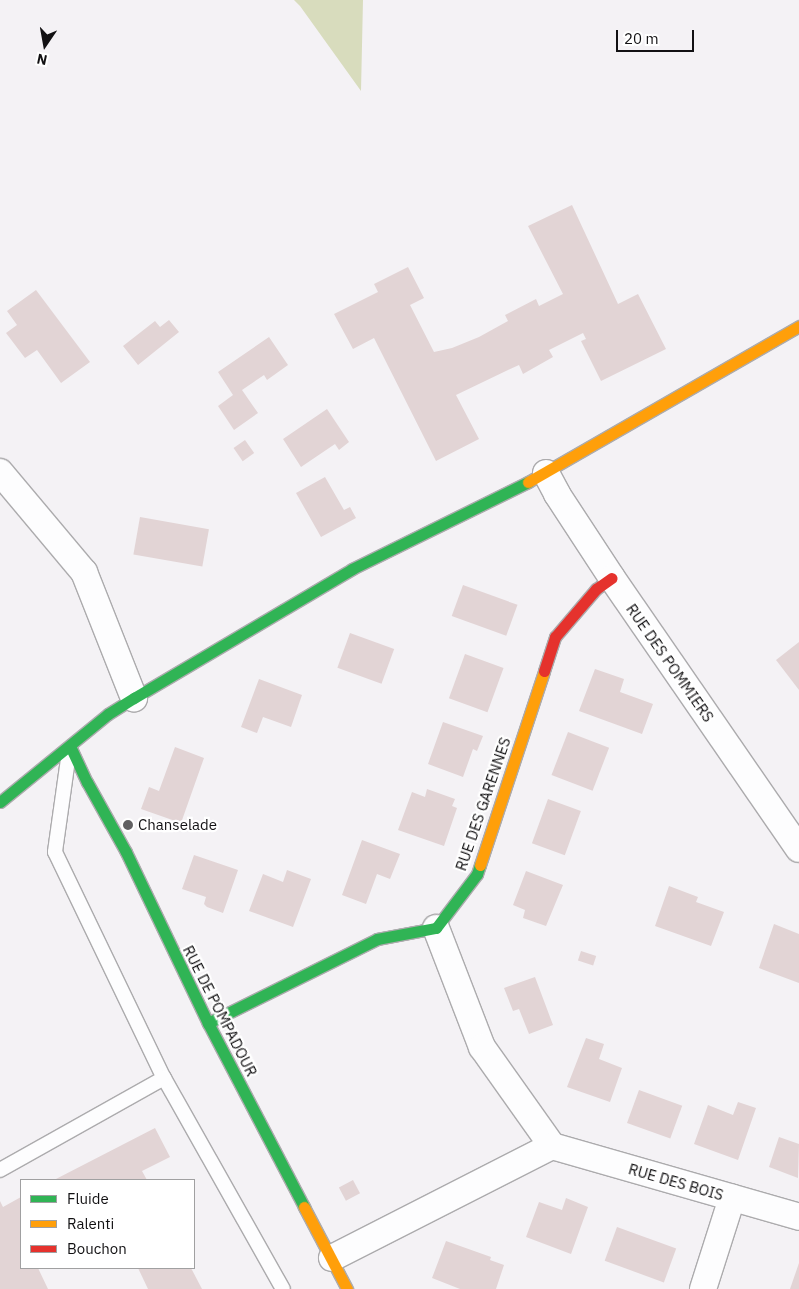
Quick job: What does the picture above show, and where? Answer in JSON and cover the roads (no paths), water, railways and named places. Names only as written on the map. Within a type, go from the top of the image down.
[{"type":"street","points":[[0,802],[108,714],[134,698],[352,569],[546,473],[799,326]]},
{"type":"street","points":[[0,472],[84,572],[134,698]]},
{"type":"street","name":"RUE DES POMMIERS","points":[[546,473],[612,578],[799,850]]},
{"type":"street","name":"RUE DES GARENNES","points":[[436,928],[477,874],[556,637],[596,589],[612,578]]},
{"type":"street","name":"RUE DE POMPADOUR","points":[[70,746],[86,782],[126,852],[208,1023],[347,1289]]},
{"type":"street","points":[[208,1023],[377,939],[436,928],[482,1047],[552,1146],[332,1258]]},
{"type":"street","name":"RUE DES BOIS","points":[[552,1146],[799,1217]]},
{"type":"street","points":[[703,1289],[732,1198]]},
{"type":"lane","points":[[70,746],[55,852],[164,1078],[283,1289]]},
{"type":"lane","points":[[0,1170],[164,1078]]},
{"type":"place","name":"Chanselade","points":[[128,825]]}]
